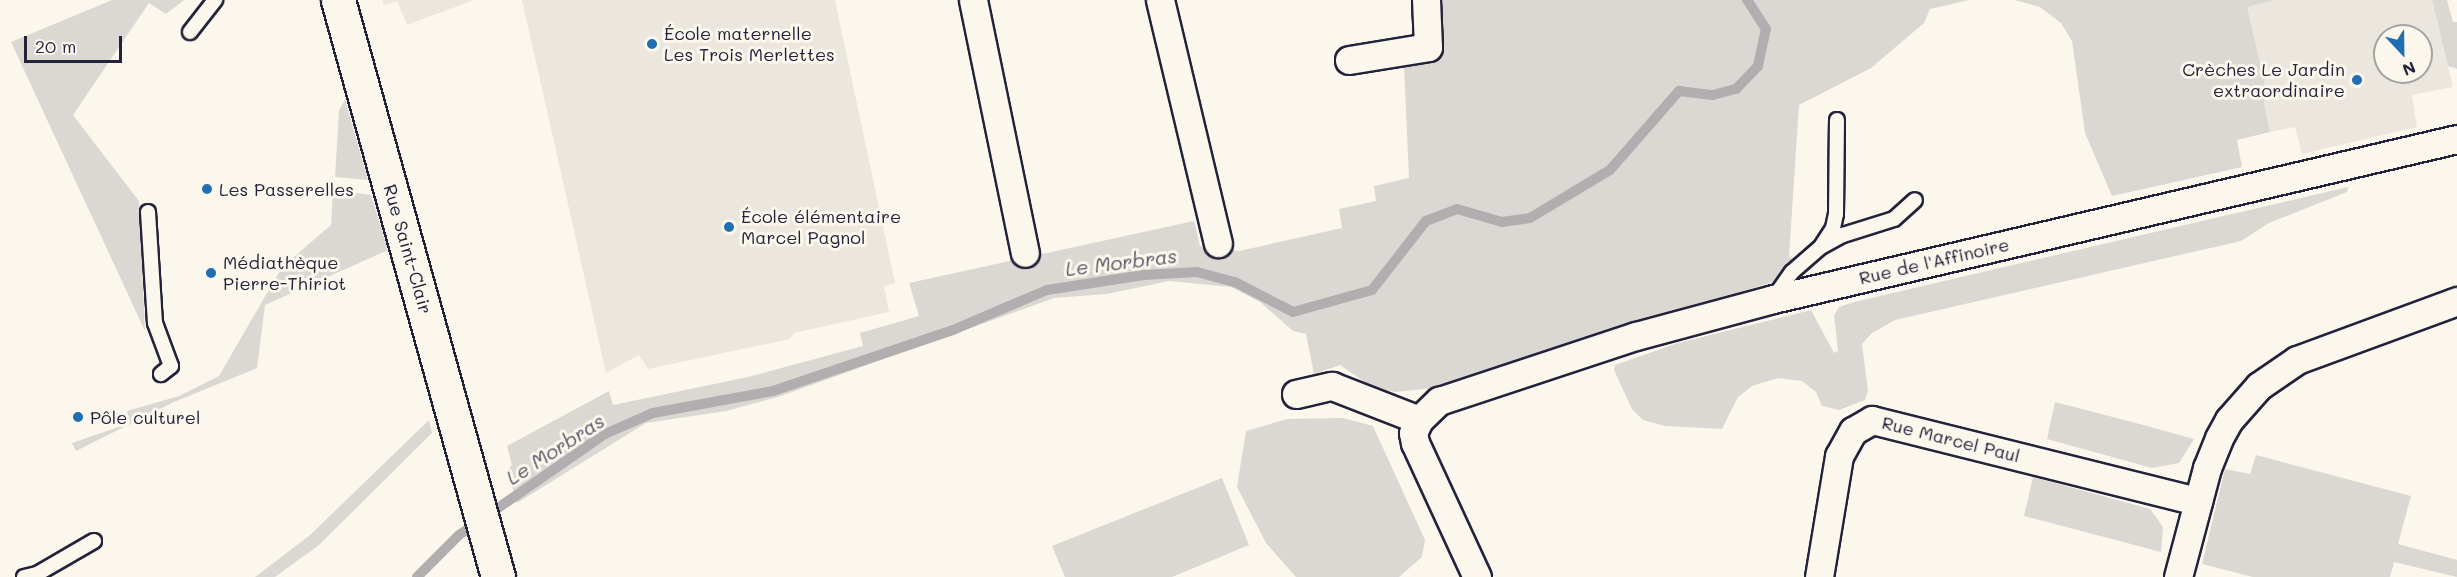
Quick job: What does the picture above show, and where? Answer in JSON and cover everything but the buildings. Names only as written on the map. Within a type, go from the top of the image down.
[{"type":"street","name":"Rue Saint-Clair","points":[[338,0],[498,577]]},
{"type":"street","points":[[973,0],[1025,253]]},
{"type":"street","points":[[1160,0],[1218,243]]},
{"type":"street","points":[[1349,60],[1428,47],[1426,0]]},
{"type":"street","name":"Rue de l'Affinoire","points":[[1420,417],[1439,401],[1472,389],[1636,336],[1773,298],[2457,140]]},
{"type":"street","points":[[2178,577],[2207,468],[2229,420],[2277,373],[2297,360],[2457,302]]},
{"type":"street","points":[[1296,394],[1332,386],[1420,417],[1413,434],[1414,443],[1477,577]]},
{"type":"street","name":"Rue Marcel Paul","points":[[1819,577],[1839,456],[1853,431],[1872,420],[2198,501]]},
{"type":"lane","points":[[190,32],[215,0]]},
{"type":"lane","points":[[1821,247],[1833,228],[1836,214],[1837,120]]},
{"type":"lane","points":[[1773,298],[1792,272],[1821,247],[1843,235],[1894,219],[1915,200]]},
{"type":"lane","points":[[148,212],[155,323],[171,366],[162,374]]},
{"type":"lane","points":[[24,577],[37,574],[94,541]]},
{"type":"shaded area","points":[[112,0],[184,0],[166,14],[149,3],[73,115],[139,201],[145,331],[11,42]]},
{"type":"shaded area","points":[[382,0],[474,0],[407,25],[397,1],[384,5]]},
{"type":"shaded area","name":"École élémentaire Marcel Pagnol","points":[[522,0],[835,0],[895,283],[884,286],[889,312],[794,333],[790,339],[648,369],[639,355],[606,373]]},
{"type":"shaded area","points":[[1441,0],[1969,0],[1930,9],[1924,23],[1871,68],[1799,105],[1789,257],[1808,271],[1433,388],[1395,392],[1372,387],[1340,365],[1314,374],[1306,334],[1293,331],[1260,302],[1231,287],[1169,281],[1107,294],[1054,298],[778,397],[726,411],[646,423],[517,503],[507,470],[512,465],[507,446],[609,391],[613,405],[748,377],[863,346],[860,333],[919,316],[909,283],[1194,221],[1200,246],[1239,251],[1342,228],[1339,209],[1376,201],[1374,186],[1409,178],[1404,66],[1432,60],[1440,54]]},
{"type":"shaded area","points":[[2015,0],[2274,0],[2247,7],[2267,94],[2264,103],[2270,132],[2237,140],[2242,167],[2112,196],[2085,133],[2072,41],[2061,23],[2040,7]]},
{"type":"shaded area","name":"Crèches Le Jardin extraordinaire","points":[[2274,0],[2432,0],[2453,87],[2412,95],[2417,127],[2302,154],[2295,127],[2270,132],[2246,7]]},
{"type":"shaded area","points":[[2432,0],[2447,0],[2453,22],[2457,22],[2457,69],[2448,66]]},
{"type":"shaded area","points":[[345,100],[368,180],[335,177],[339,110]]},
{"type":"shaded area","points":[[2348,187],[2347,192],[2269,223],[2241,241],[1895,320],[1872,333],[1862,344],[1868,391],[1865,400],[1839,410],[1822,406],[1816,392],[1802,381],[1778,378],[1752,386],[1738,397],[1722,429],[1665,426],[1643,420],[1632,409],[1614,370],[1615,365],[1678,343],[1811,310],[1834,353],[1838,351],[1834,315],[1839,307],[1854,302]]},
{"type":"shaded area","points":[[333,190],[371,195],[388,250],[265,305],[257,368],[174,402],[76,451],[72,443],[130,423],[127,411],[179,396],[219,376],[282,267],[331,225]]},
{"type":"shaded area","points":[[2055,402],[2194,439],[2179,463],[2152,468],[2047,439]]},
{"type":"shaded area","points":[[1343,418],[1373,426],[1425,540],[1422,557],[1399,577],[1296,577],[1266,543],[1237,487],[1246,431],[1287,419]]},
{"type":"shaded area","points":[[429,420],[432,433],[319,545],[275,577],[255,577],[309,536]]},
{"type":"shaded area","points":[[2256,455],[2411,496],[2398,544],[2457,560],[2457,577],[2394,562],[2390,577],[2253,577],[2202,564],[2225,469],[2250,474]]},
{"type":"shaded area","points":[[2033,477],[2150,509],[2163,527],[2161,552],[2024,516]]},
{"type":"shaded area","points":[[1222,478],[1249,545],[1172,577],[1065,577],[1052,546]]},
{"type":"waterway","name":"Le Morbras","points":[[417,577],[459,535],[605,434],[653,413],[773,391],[953,330],[1047,290],[1144,275],[1197,272],[1235,282],[1293,312],[1372,290],[1426,221],[1457,209],[1502,222],[1530,218],[1610,170],[1679,91],[1713,95],[1736,89],[1758,66],[1766,29],[1747,0]]},
{"type":"place","name":"École maternelle Les Trois Merlettes","points":[[652,44]]},
{"type":"place","name":"Crèches Le Jardin extraordinaire","points":[[2357,80]]},
{"type":"place","name":"Les Passerelles","points":[[207,189]]},
{"type":"place","name":"École élémentaire Marcel Pagnol","points":[[729,227]]},
{"type":"place","name":"Médiathèque Pierre-Thiriot","points":[[211,273]]},
{"type":"place","name":"Pôle culturel","points":[[78,417]]}]
